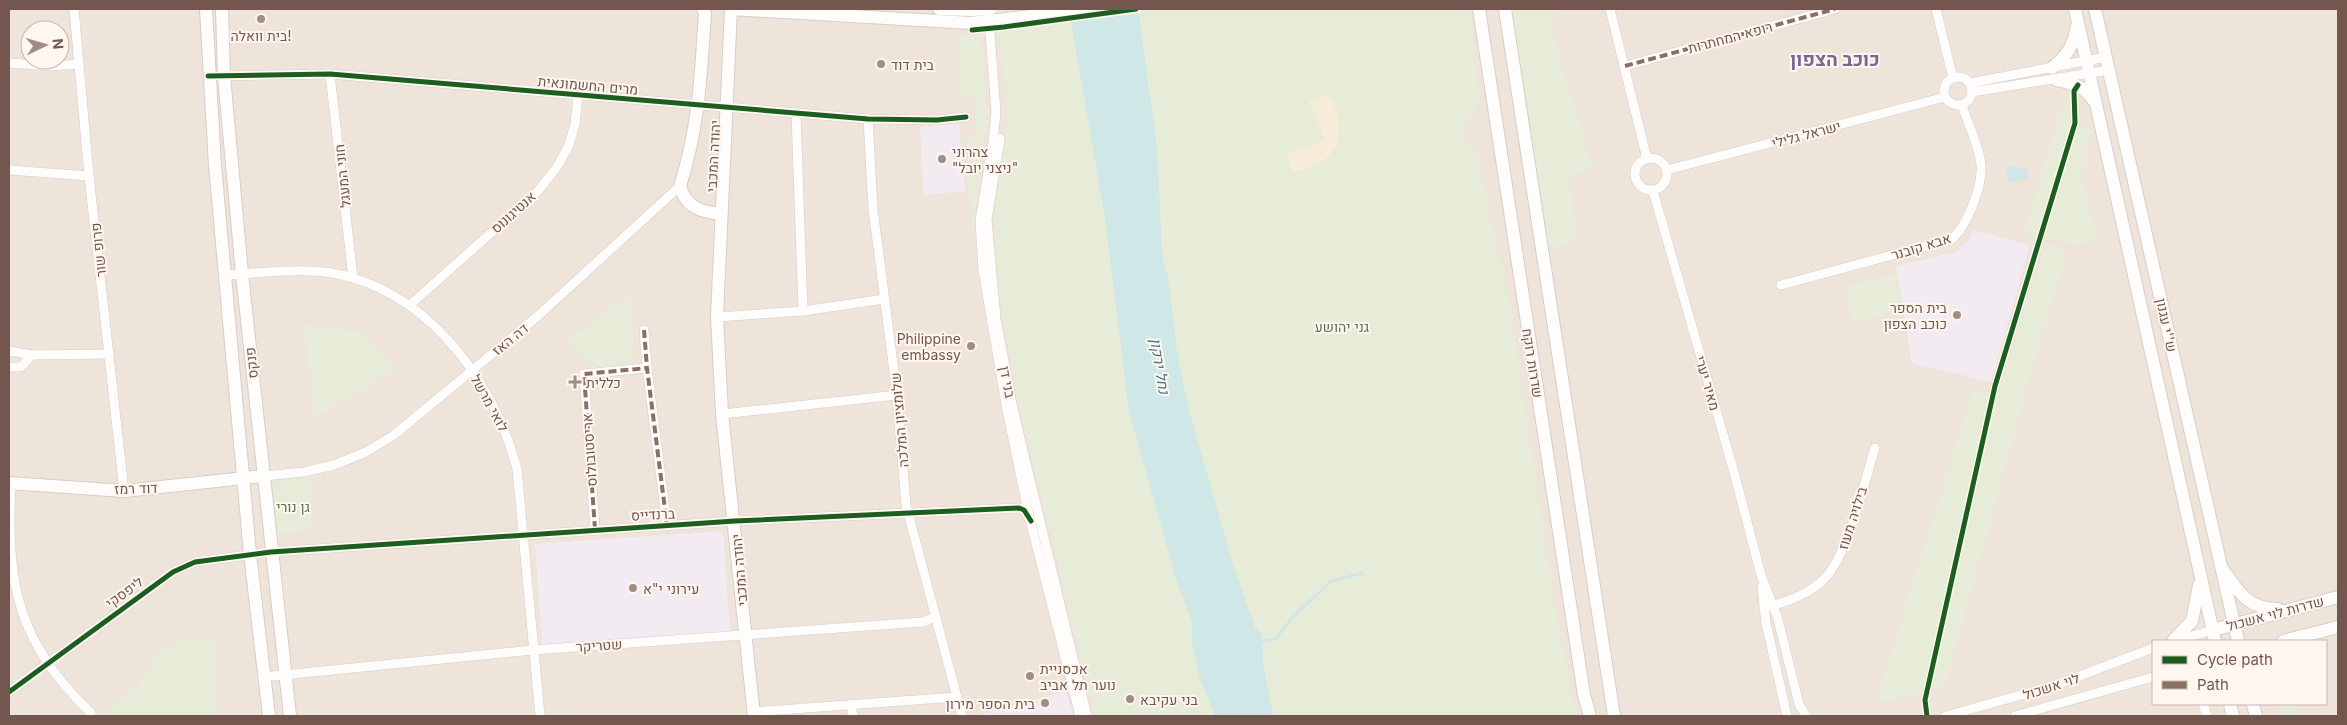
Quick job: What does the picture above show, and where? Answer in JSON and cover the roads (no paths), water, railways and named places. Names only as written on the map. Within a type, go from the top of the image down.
[{"type":"main road","name":"פנקס","points":[[206,9],[208,76],[243,478],[263,677],[269,716]]},
{"type":"main road","name":"פנקס","points":[[222,9],[224,76],[242,274],[284,675],[290,716]]},
{"type":"main road","name":"יהודה המכבי","points":[[703,9],[705,13],[699,106],[689,157],[680,186],[687,202],[702,212],[721,214]]},
{"type":"main road","name":"יהודה המכבי","points":[[731,9],[717,317],[722,414],[735,521],[754,714]]},
{"type":"main road","points":[[731,9],[971,17],[1091,9]]},
{"type":"main road","points":[[938,9],[971,17],[990,9]]},
{"type":"main road","name":"שדרות רוקח","points":[[1479,9],[1584,694],[1590,716]]},
{"type":"main road","name":"שדרות רוקח","points":[[1505,9],[1614,716]]},
{"type":"main road","name":"ש''י עגנון","points":[[2095,9],[2219,564],[2238,640]]},
{"type":"main road","points":[[2076,15],[2070,50],[2055,74],[2086,90],[2097,105]]},
{"type":"main road","name":"ש''י עגנון","points":[[2076,15],[2214,636]]},
{"type":"main road","name":"דוד רמז","points":[[10,483],[124,491],[264,476]]},
{"type":"main road","points":[[2219,564],[2234,586],[2257,607],[2271,609],[2295,608]]},
{"type":"main road","points":[[2175,640],[2192,621],[2198,599],[2200,572]]},
{"type":"main road","name":"שדרות לוי אשכול","points":[[2214,636],[2234,624],[2338,597]]},
{"type":"main road","points":[[2287,640],[2338,626]]},
{"type":"street","name":"פרופ שור","points":[[74,9],[89,176],[124,491]]},
{"type":"street","points":[[1610,9],[1647,158]]},
{"type":"street","name":"רופא המחתרות","points":[[1625,66],[1835,9]]},
{"type":"street","points":[[1936,9],[1953,78]]},
{"type":"street","name":"בני דן","points":[[1080,716],[1031,521],[1023,506],[983,270],[980,220],[993,143],[996,112],[991,38],[1000,86],[1002,111],[998,152],[987,212],[990,270],[996,320],[1013,409],[1088,716]]},
{"type":"street","points":[[1971,87],[2055,74],[2088,66],[2106,57]]},
{"type":"street","points":[[9,63],[61,66],[79,64]]},
{"type":"street","points":[[2088,66],[2110,70]]},
{"type":"street","name":"מרים החשמונאית","points":[[208,76],[330,74],[699,106],[868,118],[938,120],[966,117]]},
{"type":"street","name":"חוני המעגל","points":[[330,74],[353,278]]},
{"type":"street","points":[[1953,78],[1962,78],[1971,87],[1969,101],[1962,105],[1951,104],[1945,97],[1946,84],[1953,78]]},
{"type":"street","name":"אנטיגונוס","points":[[410,305],[538,191],[557,167],[569,145],[578,96]]},
{"type":"street","name":"ישראל גלילי","points":[[1667,170],[1945,97]]},
{"type":"street","name":"אבא קובנר","points":[[1781,285],[1952,239],[1958,234],[1966,223],[1980,178],[1981,166],[1962,105]]},
{"type":"street","points":[[796,113],[803,311]]},
{"type":"street","name":"שלומציון המלכה","points":[[868,118],[873,209],[897,395],[908,514],[962,716]]},
{"type":"street","points":[[1647,158],[1657,159],[1667,170],[1666,181],[1658,189],[1653,191],[1638,185],[1635,175],[1638,164],[1647,158]]},
{"type":"street","points":[[9,170],[89,176]]},
{"type":"street","name":"דה האז","points":[[264,476],[304,472],[334,465],[366,452],[394,435],[539,315],[680,186]]},
{"type":"street","name":"מאיר יערי","points":[[1653,191],[1769,607],[1787,657],[1799,704],[1806,716]]},
{"type":"street","name":"לואי מרשל","points":[[225,275],[314,271],[353,278],[410,305],[428,320],[471,370],[509,440],[517,468],[540,716]]},
{"type":"street","points":[[717,317],[803,311],[885,299]]},
{"type":"street","points":[[644,330],[666,525]]},
{"type":"street","points":[[9,351],[32,355],[109,354]]},
{"type":"street","points":[[9,367],[20,367],[32,355]]},
{"type":"street","name":"אריסטובולוס","points":[[595,529],[584,374],[647,368]]},
{"type":"street","points":[[722,414],[897,395]]},
{"type":"street","name":"בילויה מעוז","points":[[1769,607],[1788,601],[1811,589],[1825,578],[1838,560],[1875,448]]},
{"type":"street","points":[[10,483],[9,521],[12,590],[27,628],[47,664],[91,714]]},
{"type":"street","points":[[1023,506],[1031,498],[1032,486]]},
{"type":"street","name":"ברנדייס","points":[[271,552],[595,529],[908,514],[1023,506]]},
{"type":"street","name":"ליפסקי","points":[[9,692],[173,572],[195,562],[271,552]]},
{"type":"street","name":"מאיר יערי","points":[[1769,607],[1775,660],[1787,716]]},
{"type":"street","name":"שטריקר","points":[[263,677],[533,650],[923,622],[935,618]]},
{"type":"street","points":[[2182,640],[2214,636]]},
{"type":"street","name":"לוי אשכול","points":[[1946,716],[2056,685],[2152,648]]},
{"type":"street","points":[[1775,660],[1787,657]]},
{"type":"street","name":"לוי אשכול","points":[[2015,716],[2152,677]]},
{"type":"street","points":[[754,714],[851,704],[956,697]]},
{"type":"street","points":[[851,704],[853,716]]},
{"type":"water","name":"נחל ירקון","points":[[1069,9],[1138,9],[1157,147],[1162,255],[1168,278],[1177,352],[1189,411],[1234,568],[1255,627],[1262,634],[1263,663],[1273,716],[1215,716],[1200,678],[1192,643],[1192,621],[1176,579],[1129,411],[1106,225]]},
{"type":"water","points":[[2017,166],[2018,169],[2027,168],[2029,179],[2009,183],[2006,168]]},
{"type":"waterway","points":[[1259,642],[1275,639],[1294,616],[1330,582],[1362,573]]},
{"type":"place","name":"בית וואלה!","points":[[261,19]]},
{"type":"place","name":"בית דוד","points":[[881,64]]},
{"type":"place","name":"צהרוני \"ניצני יובל\"","points":[[942,159]]},
{"type":"place","name":"בית הספר כוכב הצפון","points":[[1957,315]]},
{"type":"place","name":"Philippine embassy","points":[[971,346]]},
{"type":"place","name":"כללית","points":[[575,382]]},
{"type":"place","name":"עירוני י\"א","points":[[633,588]]},
{"type":"place","name":"אכסניית נוער תל אביב","points":[[1030,676]]},
{"type":"place","name":"בני עקיבא","points":[[1130,699]]},
{"type":"place","name":"בית הספר מירון","points":[[1045,703]]},
{"type":"district","name":"כוכב הצפון","points":[[1835,59]]},
{"type":"park label","name":"גני יהושע","points":[[1342,326]]},
{"type":"park label","name":"גן נורי","points":[[293,506]]}]
